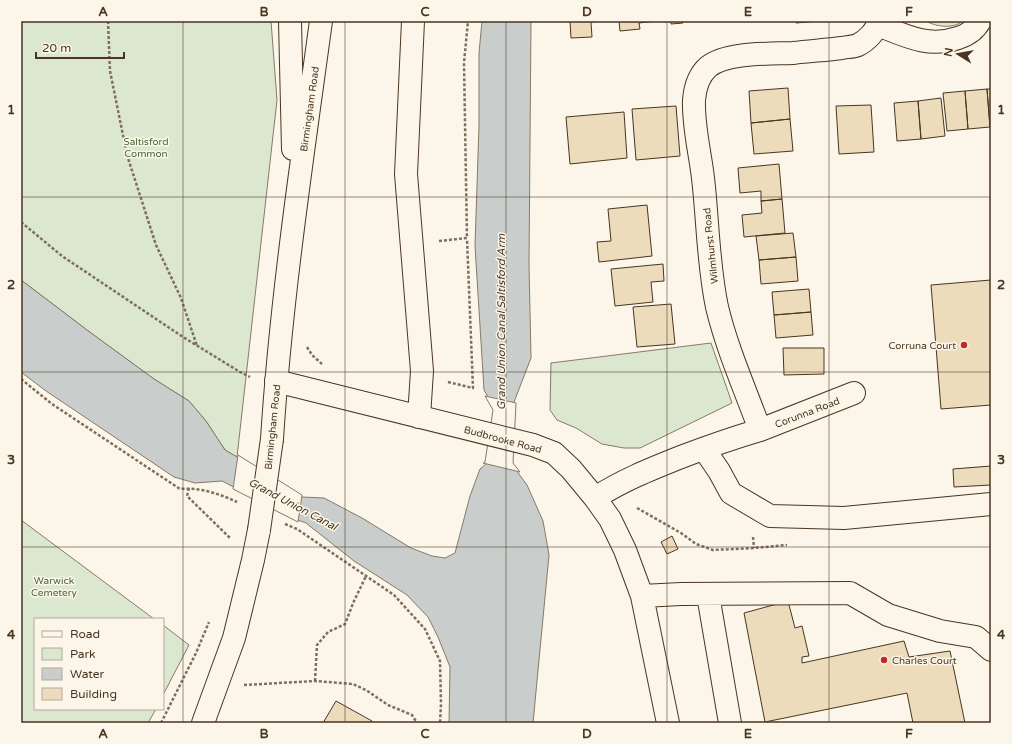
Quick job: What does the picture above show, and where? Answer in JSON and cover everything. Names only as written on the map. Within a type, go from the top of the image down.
[{"type":"street","name":"Birmingham Road","points":[[290,21],[294,220]]},
{"type":"street","name":"Birmingham Road","points":[[203,723],[234,638],[259,530],[272,439],[276,385],[294,220],[321,21]]},
{"type":"street","points":[[413,21],[406,174],[422,371],[419,417]]},
{"type":"street","points":[[878,23],[914,39],[930,42],[950,41],[971,33],[980,21]]},
{"type":"street","name":"Wilmhurst Road","points":[[760,430],[727,338],[716,301],[703,175],[695,127],[695,90],[704,72],[709,66],[718,61],[745,56],[817,51],[857,45],[869,37],[878,23]]},
{"type":"street","name":"Budbrooke Road","points":[[276,385],[419,417],[532,445],[554,453],[571,469],[595,498],[610,519],[622,544],[642,596],[668,723]]},
{"type":"street","name":"Corunna Road","points":[[760,430],[854,394]]},
{"type":"street","points":[[595,498],[642,472],[724,441],[760,430]]},
{"type":"street","points":[[704,449],[719,471],[731,493],[770,516],[844,518],[991,504]]},
{"type":"street","points":[[642,596],[681,594],[708,595],[850,592],[888,615],[940,631],[976,637],[991,650]]},
{"type":"street","points":[[708,595],[730,723]]},
{"type":"path","points":[[108,21],[110,71],[127,155],[156,245],[181,298],[197,346]]},
{"type":"path","points":[[468,21],[464,62],[467,238],[473,388]]},
{"type":"path","points":[[21,222],[62,256],[197,346],[240,372],[276,385]]},
{"type":"path","points":[[412,244],[467,238]]},
{"type":"path","points":[[21,379],[52,404],[180,489],[189,488],[222,495],[242,504]]},
{"type":"path","points":[[189,488],[187,496],[253,560]]},
{"type":"path","points":[[283,523],[297,529],[394,595],[425,629],[440,661],[440,723]]},
{"type":"path","points":[[315,681],[317,645],[328,632],[345,624],[366,576]]},
{"type":"path","points":[[161,723],[196,653],[211,616]]},
{"type":"path","points":[[241,685],[315,681],[352,684],[366,690],[388,705],[412,715],[417,723]]},
{"type":"green space","name":"Saltisford Common","points":[[21,21],[271,21],[277,100],[237,457],[225,450],[206,421],[189,401],[154,379],[21,280]]},
{"type":"green space","points":[[926,21],[963,21],[955,25],[940,26]]},
{"type":"green space","points":[[711,343],[732,403],[640,448],[624,448],[602,444],[576,428],[557,420],[550,410],[551,363]]},
{"type":"green space","name":"Warwick Cemetery","points":[[21,520],[153,618],[34,618],[34,710],[155,710],[148,723],[21,723]]},
{"type":"green space","points":[[164,626],[189,645],[164,693]]},
{"type":"water","points":[[482,21],[531,21],[529,265],[531,358],[514,402],[511,463],[527,485],[543,521],[549,555],[533,723],[449,723],[450,667],[428,617],[407,595],[354,561],[306,523],[295,519],[222,481],[195,483],[174,477],[46,391],[21,372],[21,280],[154,379],[189,401],[206,421],[225,450],[301,497],[324,498],[362,518],[411,548],[432,556],[445,558],[455,553],[470,496],[480,469],[487,463],[495,409],[484,390],[475,246],[479,125],[479,53]]},
{"type":"pier","points":[[485,396],[516,403],[513,463],[520,472],[483,463],[485,462],[493,410]]},
{"type":"pier","points":[[238,455],[302,495],[298,522],[233,489]]},
{"type":"building","points":[[570,21],[603,21],[591,22],[592,37],[571,38]]},
{"type":"building","points":[[619,21],[656,21],[639,23],[640,29],[620,31]]},
{"type":"building","points":[[671,21],[683,21],[683,23],[671,24]]},
{"type":"building","points":[[796,21],[818,21],[796,23]]},
{"type":"building","points":[[788,88],[790,119],[751,123],[749,91]]},
{"type":"building","points":[[987,89],[991,89],[991,127],[990,127]]},
{"type":"building","points":[[987,89],[990,127],[968,129],[965,91]]},
{"type":"building","points":[[965,91],[968,129],[947,131],[943,93]]},
{"type":"building","points":[[941,98],[945,136],[921,139],[918,101]]},
{"type":"building","points":[[918,101],[921,139],[897,141],[894,103]]},
{"type":"building","points":[[871,105],[874,152],[839,154],[836,106]]},
{"type":"building","points":[[676,106],[680,156],[636,160],[632,109]]},
{"type":"building","points":[[624,112],[627,158],[570,164],[566,117]]},
{"type":"building","points":[[790,119],[793,151],[754,154],[751,123]]},
{"type":"building","points":[[779,164],[782,199],[761,201],[761,191],[740,193],[738,168]]},
{"type":"building","points":[[782,199],[785,233],[744,237],[742,215],[762,213],[761,201]]},
{"type":"building","points":[[647,205],[652,256],[599,262],[597,242],[611,241],[608,209]]},
{"type":"building","points":[[793,233],[796,257],[759,260],[756,236]]},
{"type":"building","points":[[796,257],[798,281],[761,284],[759,260]]},
{"type":"building","points":[[663,264],[664,281],[651,282],[653,302],[615,306],[611,269]]},
{"type":"building","name":"Corruna Court","points":[[991,280],[991,405],[941,409],[931,285]]},
{"type":"building","points":[[809,289],[811,312],[774,315],[772,292]]},
{"type":"building","points":[[671,304],[675,344],[637,347],[633,307]]},
{"type":"building","points":[[811,312],[813,335],[776,338],[774,315]]},
{"type":"building","points":[[783,348],[824,348],[824,374],[784,375]]},
{"type":"building","points":[[991,466],[991,485],[954,487],[953,469]]},
{"type":"building","points":[[672,536],[678,549],[667,554],[661,542]]},
{"type":"building","name":"Charles Court","points":[[788,601],[795,628],[802,626],[809,656],[802,657],[802,663],[904,641],[909,657],[950,651],[965,723],[913,723],[907,693],[765,722],[744,613]]},
{"type":"building","points":[[336,701],[372,721],[371,723],[323,723]]},
{"type":"place","name":"Corruna Court","points":[[964,345]]},
{"type":"place","name":"Charles Court","points":[[884,660]]},
{"type":"water label","name":"Grand Union Canal Saltisford Arm","points":[[501,322]]},
{"type":"water label","name":"Grand Union Canal","points":[[293,504]]}]
